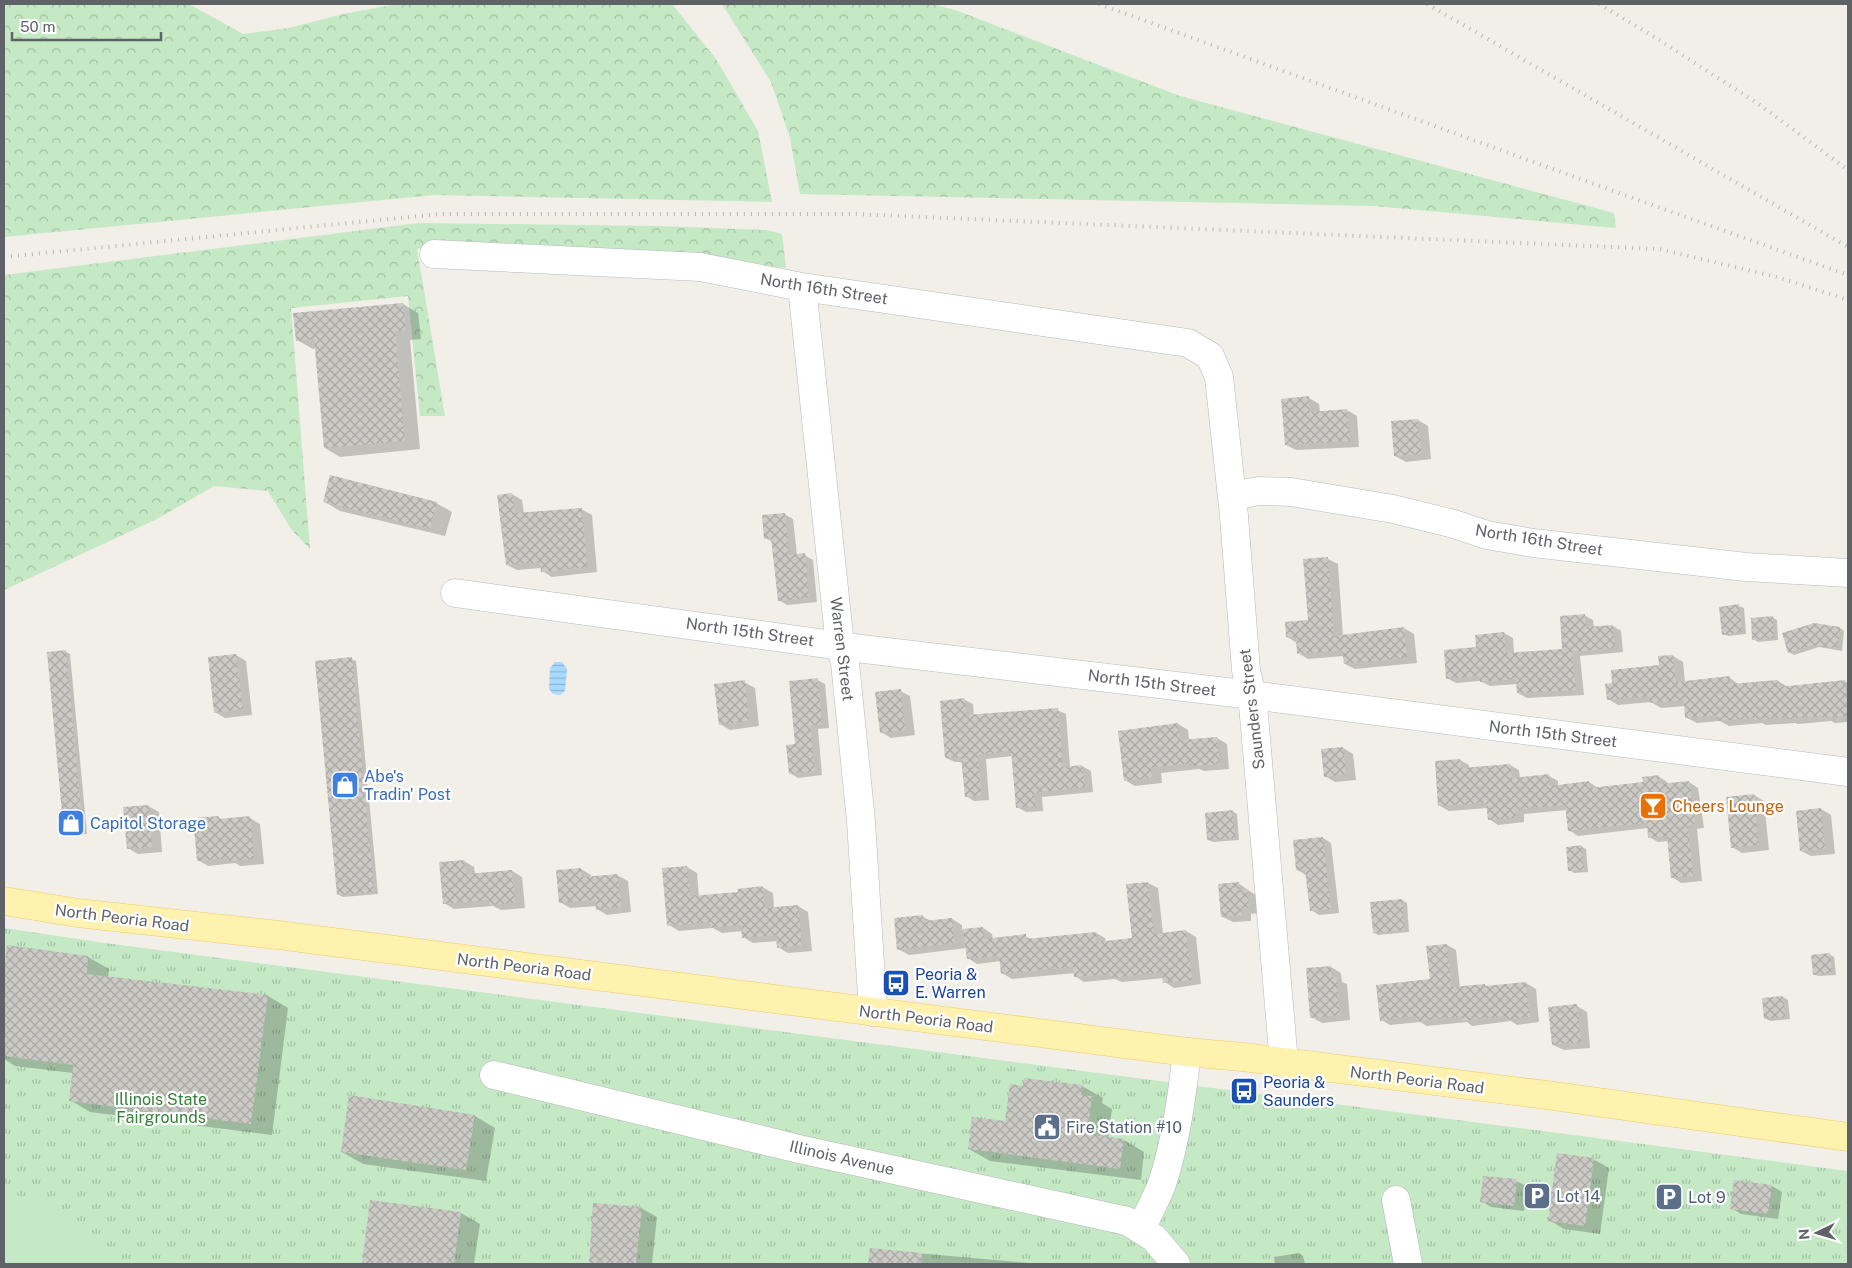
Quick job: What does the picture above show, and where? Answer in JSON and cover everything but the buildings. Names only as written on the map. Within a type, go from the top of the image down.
[{"type":"main road","name":"North Peoria Road","points":[[4,901],[78,913],[278,935],[1187,1052],[1554,1096],[1848,1137]]},
{"type":"street","name":"North 16th Street","points":[[434,254],[700,268],[802,287],[1188,343],[1210,356]]},
{"type":"street","name":"Warren Street","points":[[802,287],[840,645],[845,664],[861,821],[873,1012]]},
{"type":"street","name":"Saunders Street","points":[[1210,356],[1218,377],[1232,496],[1246,670],[1252,695],[1284,1063]]},
{"type":"street","name":"North 16th Street","points":[[1232,496],[1259,491],[1291,492],[1393,510],[1454,524],[1487,535],[1533,543],[1746,567],[1848,573]]},
{"type":"street","name":"North 15th Street","points":[[455,593],[840,645],[1252,695],[1848,772]]},
{"type":"street","points":[[1140,1229],[1161,1186],[1166,1170],[1181,1104],[1187,1052]]},
{"type":"street","name":"Illinois Avenue","points":[[494,1075],[799,1149],[1127,1221],[1154,1238],[1176,1264]]},
{"type":"street","points":[[1396,1200],[1408,1264]]},
{"type":"green space","points":[[4,4],[189,4],[243,34],[289,28],[343,14],[397,4],[672,4],[716,59],[758,131],[772,202],[434,195],[4,237]]},
{"type":"green space","points":[[722,4],[933,4],[958,11],[1180,96],[1614,213],[1616,228],[1374,206],[800,194],[790,138],[771,82]]},
{"type":"green space","points":[[419,223],[659,226],[767,230],[782,234],[786,268],[678,258],[432,244],[417,249],[445,416],[420,416],[408,296],[291,308],[310,549],[291,529],[268,491],[214,486],[157,519],[4,590],[4,275]]},
{"type":"green space","name":"Illinois State Fairgrounds","points":[[4,928],[105,943],[1848,1171],[1848,1264],[4,1264]]},
{"type":"green space","points":[[4,1190],[46,1206],[73,1220],[127,1264],[4,1264]]},
{"type":"water","points":[[555,662],[562,662],[567,669],[565,691],[560,695],[553,694],[549,689],[550,668]]},
{"type":"railway","points":[[1099,4],[1848,275]]},
{"type":"railway","points":[[1427,4],[1848,247]]},
{"type":"railway","points":[[1599,4],[1760,105],[1848,170]]},
{"type":"railway","points":[[4,257],[440,214],[855,214],[1659,249],[1777,277],[1848,300]]},
{"type":"place","name":"Abe's Tradin' Post","points":[[345,785]]},
{"type":"place","name":"Cheers Lounge","points":[[1653,806]]},
{"type":"place","name":"Capitol Storage","points":[[71,823]]},
{"type":"place","name":"Peoria & E. Warren","points":[[896,983]]},
{"type":"place","name":"Peoria & Saunders","points":[[1244,1091]]},
{"type":"place","name":"Fire Station #10","points":[[1047,1127]]},
{"type":"place","name":"Lot 14","points":[[1537,1196]]},
{"type":"place","name":"Lot 9","points":[[1669,1197]]}]
